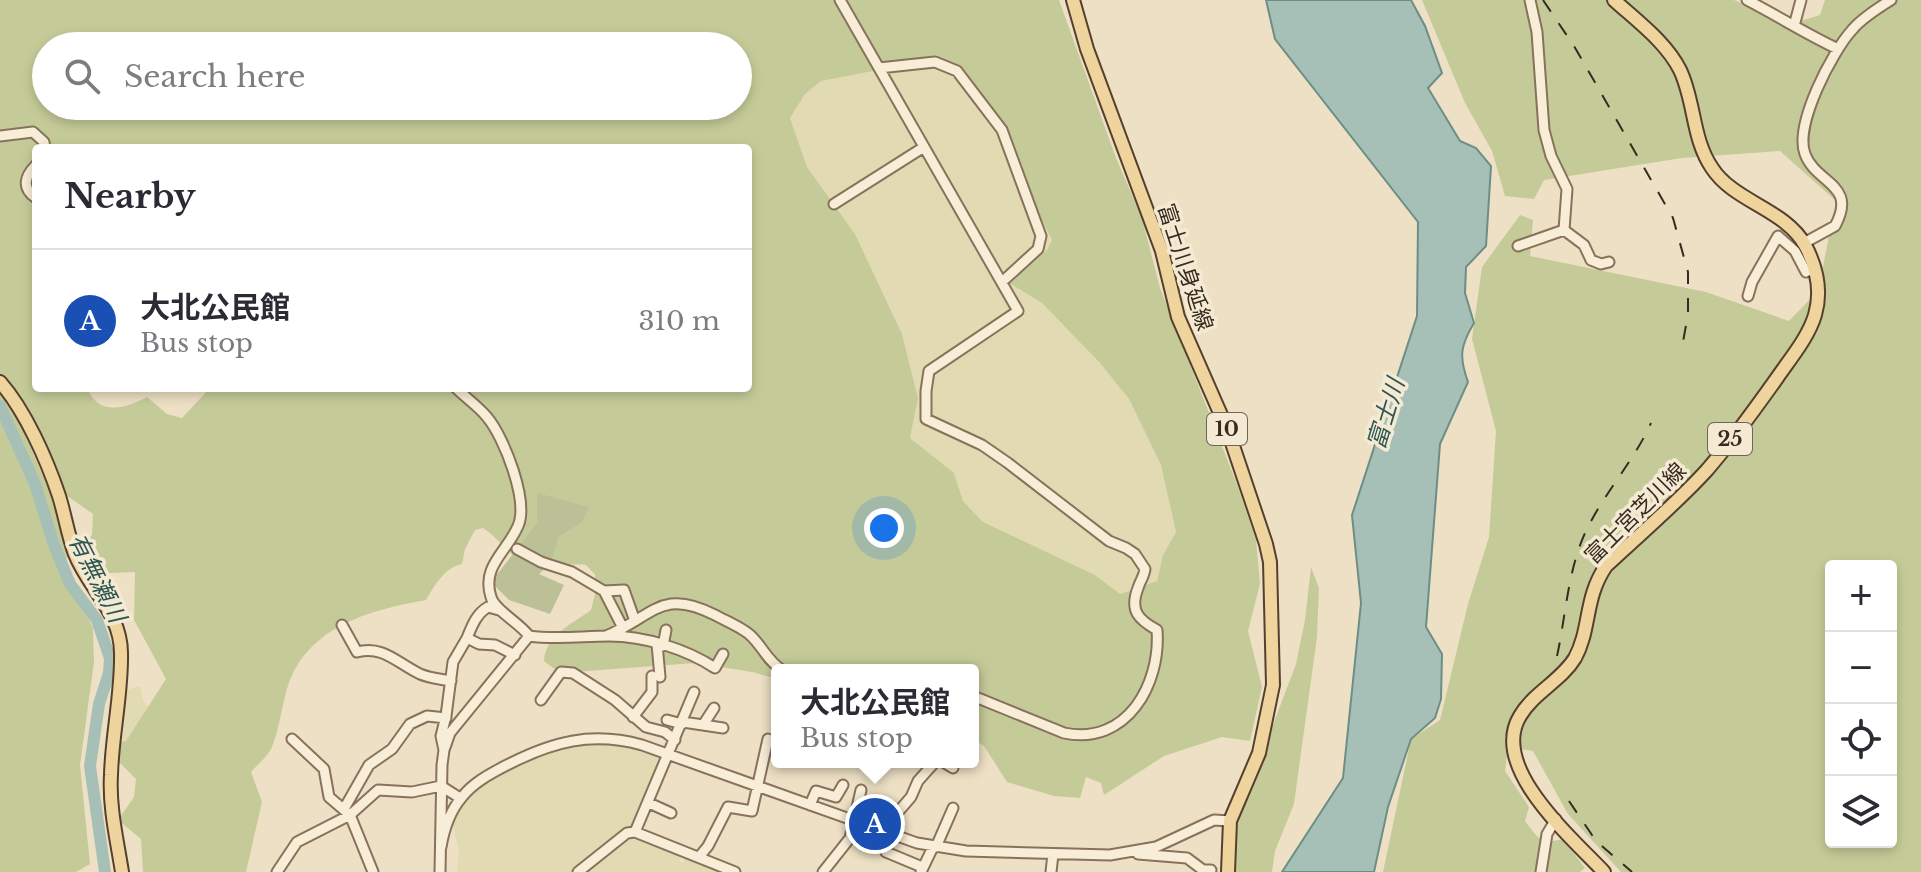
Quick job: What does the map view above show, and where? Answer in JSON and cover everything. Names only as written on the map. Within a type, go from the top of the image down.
[{"type":"main road","name":"富士川身延線","points":[[1073,0],[1087,49],[1162,251],[1178,317],[1228,431],[1270,562],[1274,649],[1271,698],[1259,753],[1230,821],[1228,870]]},
{"type":"main road","name":"富士宮芝川線","points":[[1604,872],[1519,772],[1513,753],[1518,718],[1532,699],[1574,660],[1590,597],[1606,566],[1706,470],[1798,347],[1815,316],[1818,291],[1815,268],[1804,243],[1774,216],[1718,177],[1703,152],[1681,73],[1656,39],[1614,0]]},
{"type":"main road","points":[[0,382],[18,407],[51,476],[74,552],[84,573],[103,598],[118,630],[121,653],[111,774],[113,817],[122,872]]},
{"type":"street","points":[[840,0],[1018,311],[929,371],[926,419],[982,445],[1109,541],[1135,554],[1145,569],[1136,599],[1137,615],[1157,630],[1156,666],[1149,687],[1128,716],[1085,735],[1064,733],[979,698]]},
{"type":"street","points":[[1530,0],[1537,32],[1544,130],[1551,156],[1567,189],[1564,230]]},
{"type":"street","points":[[1747,0],[1838,49]]},
{"type":"street","points":[[1794,26],[1801,0]]},
{"type":"street","points":[[1804,243],[1835,226],[1840,216],[1841,197],[1805,156],[1805,123],[1838,49],[1853,28],[1891,0]]},
{"type":"street","points":[[879,68],[935,62],[947,65],[973,89],[1002,130],[1041,236],[1038,249],[1003,281]]},
{"type":"street","points":[[0,136],[33,132],[44,144]]},
{"type":"street","points":[[834,204],[924,147]]},
{"type":"street","points":[[32,169],[27,174],[25,185],[32,195]]},
{"type":"street","points":[[1518,246],[1564,230]]},
{"type":"street","points":[[1564,230],[1584,245],[1591,260],[1601,264],[1609,262]]},
{"type":"street","points":[[1748,296],[1752,282],[1778,236],[1795,251],[1806,272],[1815,268]]},
{"type":"street","points":[[461,392],[479,408],[496,430],[519,494],[520,519],[517,529],[494,562],[488,585],[492,602],[529,636],[606,636],[660,645],[681,650],[715,668],[723,654]]},
{"type":"street","points":[[517,549],[541,562],[572,572],[604,591],[623,628]]},
{"type":"street","points":[[604,591],[624,590],[635,621]]},
{"type":"street","points":[[606,636],[660,606],[674,602],[693,605],[747,632],[773,664]]},
{"type":"street","points":[[444,750],[441,736],[453,662],[482,610],[488,607],[503,610]]},
{"type":"street","points":[[342,625],[357,652],[370,648],[387,653],[423,675],[451,681]]},
{"type":"street","points":[[633,717],[652,692],[660,645],[666,630]]},
{"type":"street","points":[[440,872],[441,786],[444,750],[450,733],[529,636]]},
{"type":"street","points":[[467,638],[479,644],[495,645],[515,655]]},
{"type":"street","points":[[541,700],[561,672],[568,671],[615,700],[646,727],[665,732],[675,740]]},
{"type":"street","points":[[635,832],[694,692]]},
{"type":"street","points":[[703,725],[714,708]]},
{"type":"street","points":[[347,812],[369,765],[392,749],[410,724],[427,716],[446,718]]},
{"type":"street","points":[[667,720],[723,728]]},
{"type":"street","points":[[292,739],[324,769],[329,797],[347,812],[373,872]]},
{"type":"street","points":[[441,847],[450,815],[460,798],[483,777],[549,745],[582,739],[622,739],[934,847],[1090,856],[1128,853],[1187,858],[1203,870],[1210,871],[1214,866],[1228,870]]},
{"type":"street","points":[[699,857],[728,807],[752,811],[768,739]]},
{"type":"street","points":[[702,767],[704,753]]},
{"type":"street","points":[[930,768],[898,812],[889,832],[886,852],[922,870],[953,808]]},
{"type":"street","points":[[810,805],[816,791],[836,797],[843,785]]},
{"type":"street","points":[[277,872],[297,842],[378,790],[412,792],[441,786],[460,798]]},
{"type":"street","points":[[823,872],[850,838],[861,790]]},
{"type":"street","points":[[649,803],[671,813]]},
{"type":"street","points":[[1541,872],[1547,834],[1556,819]]},
{"type":"street","points":[[1128,853],[1180,838],[1214,820],[1230,821]]},
{"type":"street","points":[[578,872],[627,833],[635,832],[735,872]]},
{"type":"street","points":[[1051,872],[1053,854]]},
{"type":"shaded area","points":[[941,58],[967,77],[1003,132],[1024,186],[1052,241],[1047,250],[1007,281],[1042,303],[1100,363],[1129,399],[1161,465],[1176,532],[1163,555],[1157,581],[1120,594],[1095,575],[983,522],[963,501],[954,473],[910,438],[918,398],[902,334],[855,234],[807,167],[790,118],[805,94],[821,81]]},
{"type":"shaded area","points":[[140,686],[149,709],[126,741],[118,737],[123,691]]},
{"type":"shaded area","points":[[603,743],[630,747],[665,759],[632,830],[624,830],[572,872],[457,872],[459,850],[452,823],[475,788],[488,778],[548,751]]},
{"type":"shaded area","points":[[633,835],[681,853],[680,862],[686,855],[718,868],[717,872],[583,872]]},
{"type":"green space","points":[[0,0],[1059,0],[1116,158],[1142,218],[1160,288],[1256,540],[1260,584],[1248,631],[1262,687],[1250,741],[1222,737],[1164,756],[1104,795],[1101,783],[1086,777],[1080,798],[1054,796],[1007,782],[979,743],[979,664],[771,664],[771,677],[695,663],[560,673],[544,661],[546,652],[561,631],[591,610],[595,574],[586,565],[528,563],[483,528],[475,530],[465,549],[462,564],[445,573],[426,600],[388,608],[351,621],[318,641],[305,655],[290,680],[271,749],[251,772],[262,802],[246,872],[143,872],[141,839],[118,820],[134,797],[136,779],[115,758],[117,742],[126,741],[166,679],[134,620],[135,572],[90,574],[78,549],[92,535],[93,514],[63,493],[0,382]],"holes":[[[941,58],[967,77],[1003,132],[1024,186],[1052,240],[1047,250],[1006,281],[1042,303],[1100,363],[1129,399],[1161,465],[1176,532],[1163,555],[1157,581],[1120,594],[1095,575],[983,522],[963,501],[954,473],[910,438],[918,398],[902,334],[855,234],[807,167],[790,118],[805,94],[821,81]]]},
{"type":"green space","points":[[1422,0],[1734,0],[1794,23],[1820,15],[1825,0],[1921,0],[1921,872],[1621,872],[1568,814],[1533,751],[1508,747],[1505,771],[1529,807],[1525,821],[1540,839],[1563,839],[1585,868],[1580,872],[1383,872],[1411,739],[1440,720],[1468,604],[1489,537],[1496,431],[1472,339],[1482,267],[1520,215],[1533,220],[1530,256],[1706,292],[1789,321],[1818,291],[1836,201],[1780,151],[1682,158],[1544,180],[1534,199],[1505,196],[1492,151],[1465,103]]},
{"type":"green space","points":[[0,389],[20,422],[62,521],[69,551],[64,567],[93,628],[94,662],[80,765],[90,864],[76,872],[0,872]]},
{"type":"green space","points":[[537,493],[589,507],[582,522],[558,537],[551,563],[539,574],[564,585],[550,614],[509,600],[491,582],[537,523]]},
{"type":"green space","points":[[1311,567],[1319,588],[1317,637],[1294,804],[1275,851],[1272,872],[1236,872],[1235,838],[1242,807],[1296,664]]},
{"type":"water","name":"富士川","points":[[1266,0],[1411,0],[1425,26],[1442,73],[1428,88],[1460,141],[1476,148],[1491,166],[1486,246],[1466,267],[1465,293],[1474,323],[1462,352],[1468,382],[1440,444],[1426,627],[1442,654],[1441,699],[1435,718],[1411,739],[1388,807],[1374,872],[1282,872],[1343,778],[1361,603],[1352,515],[1417,316],[1418,222],[1275,39]]},
{"type":"waterway","name":"有無瀬川","points":[[0,406],[35,484],[70,584],[97,620],[110,658],[109,673],[99,704],[90,766],[105,872]]},
{"type":"railway","points":[[1543,0],[1574,46],[1673,218],[1688,272],[1688,314],[1683,342]]},
{"type":"railway","points":[[1557,656],[1572,575],[1587,529],[1651,423]]},
{"type":"railway","points":[[1569,801],[1596,841],[1632,872]]},
{"type":"place","name":"大北公民館","points":[[875,824]]}]
